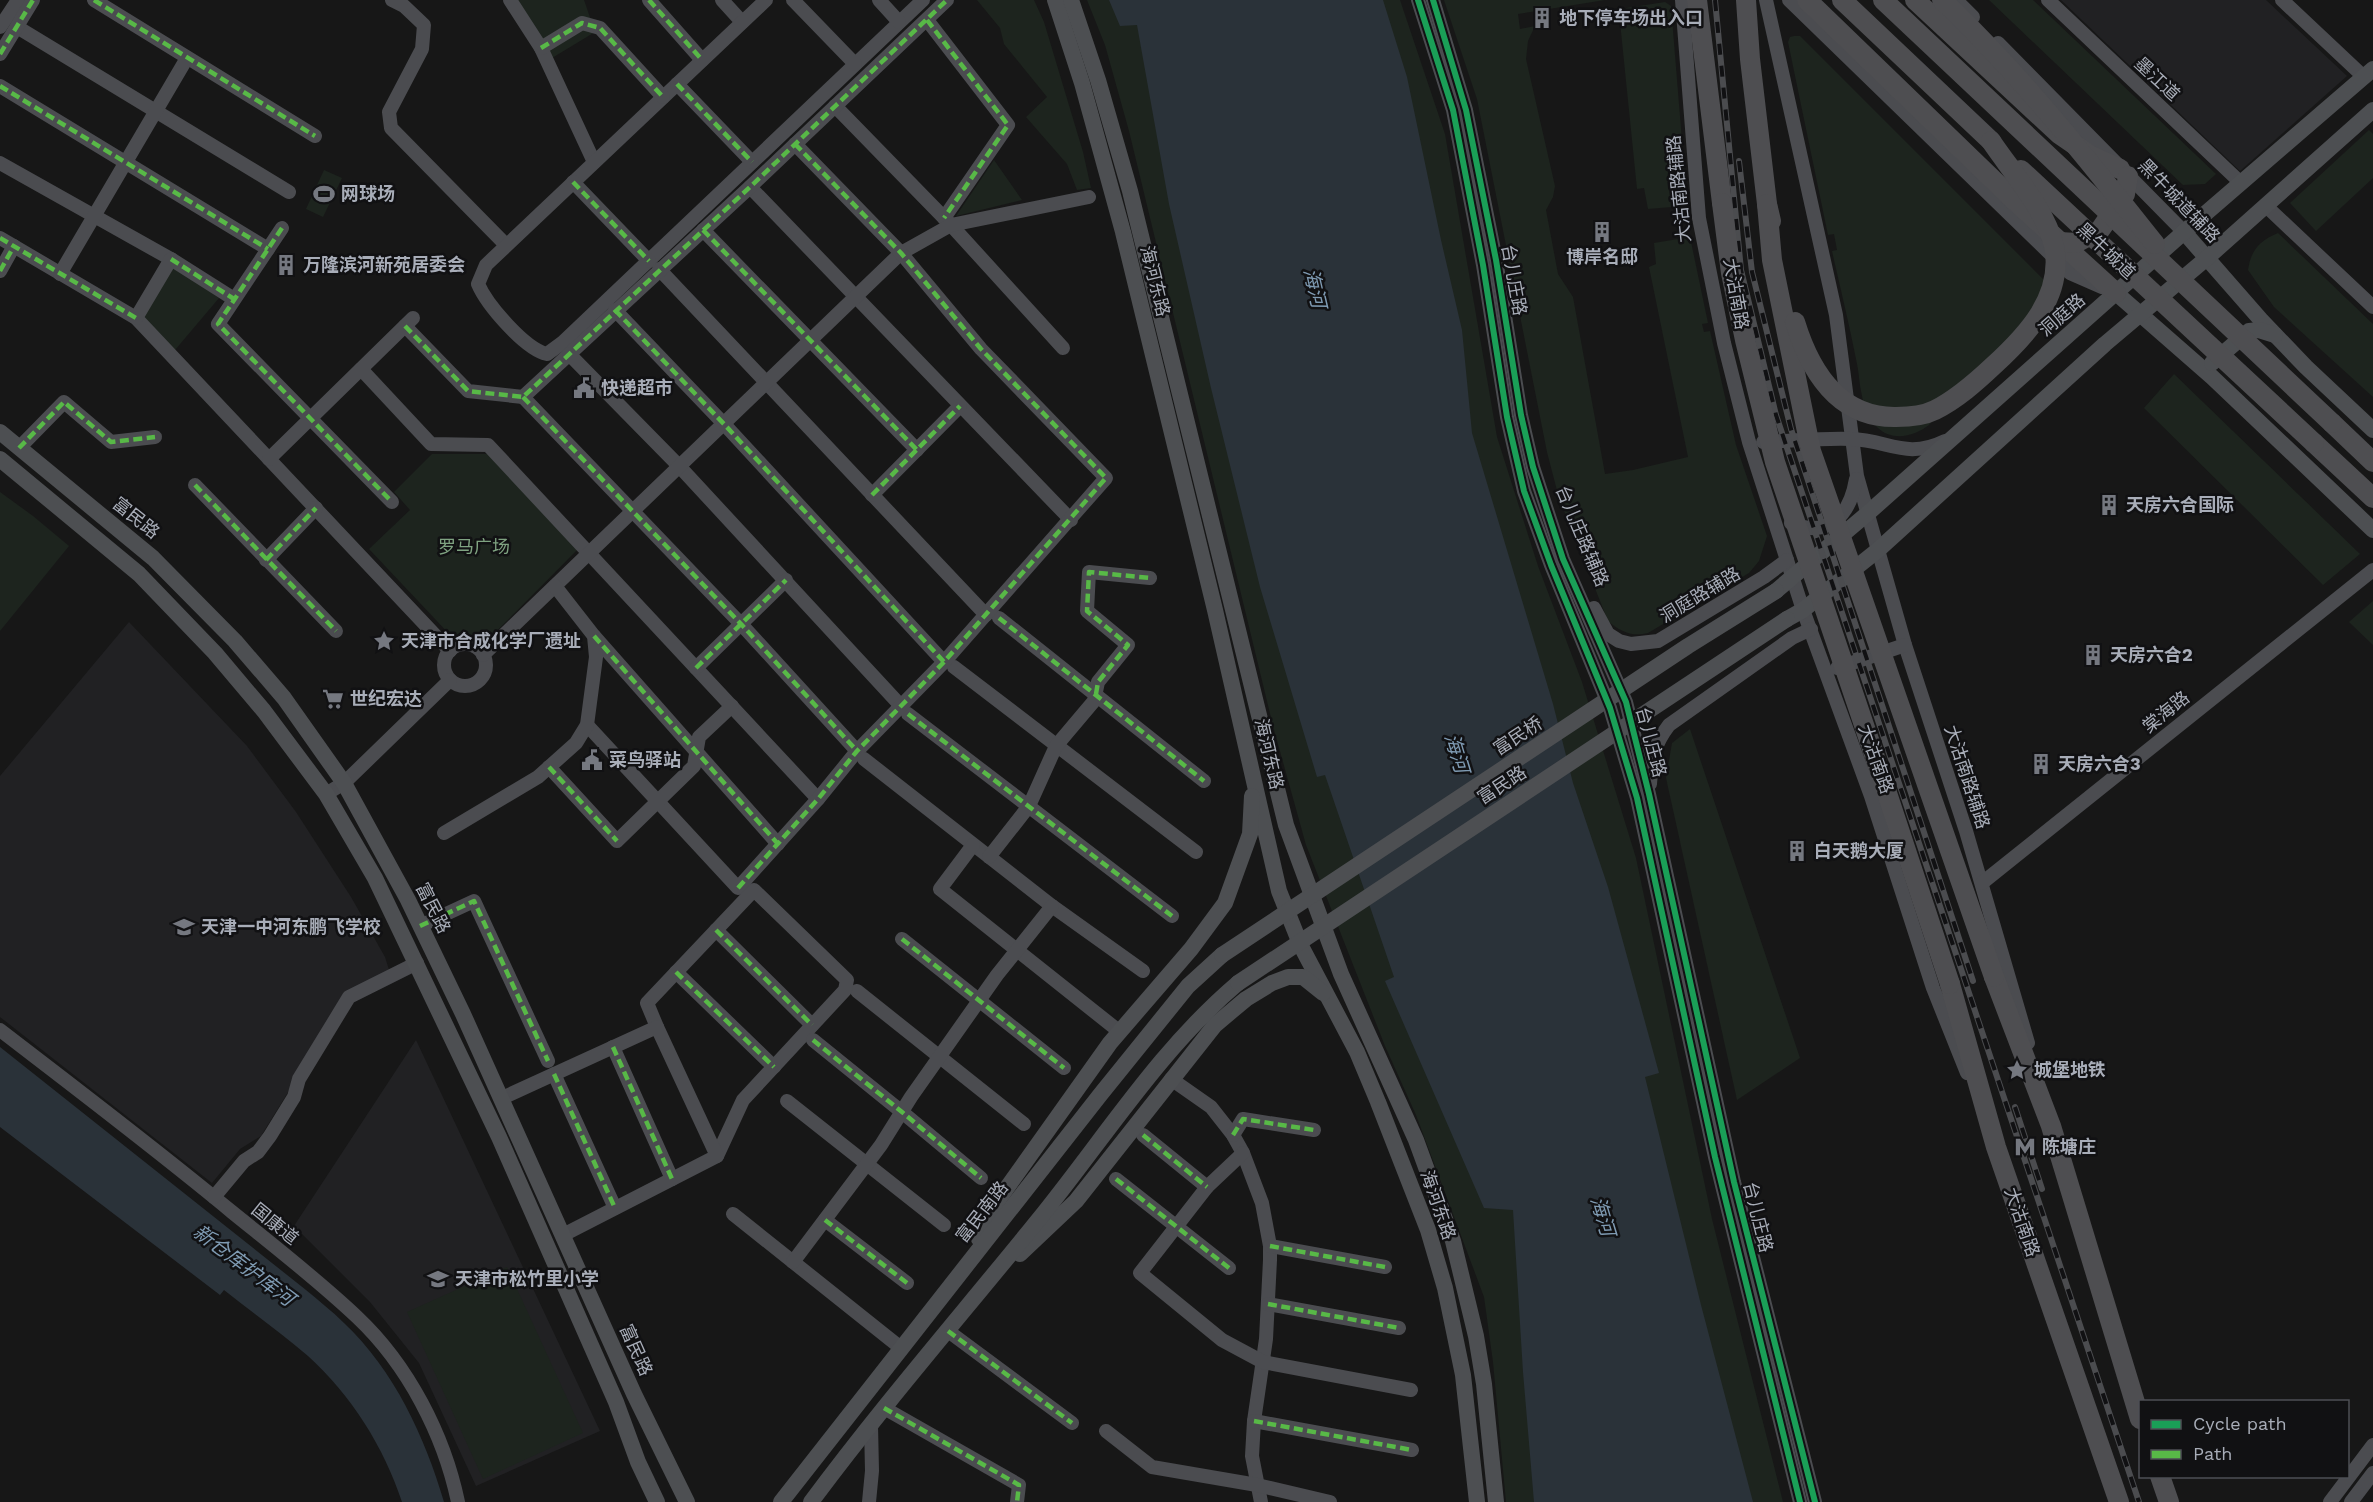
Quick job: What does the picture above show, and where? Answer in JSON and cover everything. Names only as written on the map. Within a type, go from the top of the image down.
[{"type":"highway","name":"大沽南路","points":[[1697,0],[1731,273],[1775,462],[1950,984],[1996,1147],[2119,1502]]},
{"type":"highway","points":[[1746,0],[1750,59],[1772,260],[1812,451],[1994,977],[2051,1126],[2139,1416]]},
{"type":"highway","points":[[1807,0],[2013,199],[2116,292]]},
{"type":"highway","name":"黑牛城道","points":[[1842,0],[2154,296],[2373,498]]},
{"type":"highway","name":"黑牛城道","points":[[1882,0],[2373,462]]},
{"type":"highway","points":[[1915,0],[2034,114],[2074,146],[2124,172],[2125,194],[2100,230],[2076,243],[2060,242]]},
{"type":"highway","points":[[1942,0],[1987,42],[2037,98],[2192,290]]},
{"type":"highway","points":[[1767,204],[1804,351],[1826,386],[1855,409],[1875,416],[1922,415],[1936,409],[1968,388],[2012,349],[2036,320],[2053,286],[2055,255],[2052,239],[2044,220],[1991,141]]},
{"type":"highway","points":[[2161,1478],[2169,1502]]},
{"type":"main road","name":"海河东路","points":[[1055,0],[1082,82],[1123,232],[1254,774],[1279,891],[1301,946],[1357,1052],[1402,1159],[1428,1230],[1445,1288],[1463,1375],[1477,1502]]},
{"type":"main road","name":"海河东路","points":[[1071,0],[1131,191],[1286,825],[1341,974],[1416,1140],[1454,1241],[1476,1336],[1484,1384],[1496,1502]]},
{"type":"main road","name":"洞庭路","points":[[1776,591],[1867,514],[2184,232],[2368,73]]},
{"type":"main road","points":[[1803,610],[1878,550],[2106,344],[2207,258],[2373,110]]},
{"type":"main road","name":"黑牛城道辅路","points":[[2184,232],[2276,336],[2373,430]]},
{"type":"main road","points":[[2116,292],[2140,316],[2212,377],[2373,530]]},
{"type":"main road","points":[[2212,377],[2212,364],[2249,331],[2259,330],[2276,336]]},
{"type":"main road","name":"富民路","points":[[0,432],[153,558],[227,633],[285,698],[344,783],[420,926],[502,1098],[634,1394],[688,1501]]},
{"type":"main road","points":[[0,459],[139,574],[193,629],[264,711],[326,794],[375,878],[500,1137],[616,1402],[638,1462],[657,1502]]},
{"type":"main road","name":"富民桥","points":[[1222,955],[1688,646],[1776,591]]},
{"type":"main road","name":"富民路","points":[[995,1271],[1039,1219],[1165,1058],[1199,1019],[1238,982],[1803,610]]},
{"type":"main road","points":[[972,1256],[989,1213],[1120,1032],[1191,949],[1225,903],[1250,834],[1254,774]]},
{"type":"main road","name":"富民南路","points":[[781,1502],[972,1256],[1188,986],[1222,955]]},
{"type":"main road","points":[[811,1502],[995,1271],[1013,1261],[1076,1201],[1215,1025],[1246,999],[1288,976],[1303,977],[1333,1005]]},
{"type":"street","points":[[0,27],[18,0]]},
{"type":"street","points":[[0,54],[33,0]]},
{"type":"street","points":[[94,0],[315,136]]},
{"type":"street","points":[[392,0],[404,6],[424,25],[422,49],[389,112],[391,128],[506,245]]},
{"type":"street","points":[[510,0],[541,48],[594,162]]},
{"type":"street","points":[[650,0],[702,60]]},
{"type":"street","points":[[722,0],[742,22]]},
{"type":"street","points":[[766,0],[486,265],[478,284],[483,295],[527,344],[537,351],[547,354],[654,265],[703,230],[947,0]]},
{"type":"street","points":[[793,0],[855,64]]},
{"type":"street","points":[[879,0],[899,22]]},
{"type":"street","points":[[523,397],[615,310],[654,265],[752,162],[922,0]]},
{"type":"street","name":"台儿庄路","points":[[1418,0],[1453,110],[1483,265],[1507,417],[1524,491],[1551,565],[1610,708],[1637,798],[1715,1157],[1800,1502]]},
{"type":"street","name":"台儿庄路","points":[[1433,0],[1466,110],[1496,260],[1521,415],[1533,467],[1563,559],[1626,702],[1649,794],[1734,1182],[1815,1502]]},
{"type":"street","name":"大沽南路辅路","points":[[1682,0],[1699,218],[1724,343],[1749,442],[1811,629]]},
{"type":"street","name":"大沽南路辅路","points":[[1766,0],[1836,315],[1857,476],[1905,645],[1982,883],[2051,1126]]},
{"type":"street","points":[[1789,0],[2070,273],[2116,292]]},
{"type":"street","name":"黑牛城道辅路","points":[[1956,0],[2184,232]]},
{"type":"street","name":"墨江道","points":[[2048,0],[2241,183]]},
{"type":"street","points":[[2282,0],[2368,73]]},
{"type":"street","points":[[483,655],[901,253],[948,221],[1008,125],[927,20]]},
{"type":"street","points":[[541,48],[582,23],[600,28],[663,97]]},
{"type":"street","points":[[17,27],[289,192]]},
{"type":"street","points":[[60,274],[157,113],[187,58]]},
{"type":"street","points":[[677,84],[752,162]]},
{"type":"street","points":[[0,86],[268,249]]},
{"type":"street","points":[[836,106],[948,221],[1064,348]]},
{"type":"street","points":[[586,725],[738,888],[818,799],[949,665],[1106,478],[981,349],[901,253],[795,144]]},
{"type":"street","points":[[0,163],[171,259],[234,299]]},
{"type":"street","points":[[573,182],[767,382],[872,495],[992,616],[1096,694],[1204,781]]},
{"type":"street","points":[[750,187],[1071,520]]},
{"type":"street","points":[[948,221],[1089,197]]},
{"type":"street","points":[[2266,206],[2373,307]]},
{"type":"street","points":[[282,228],[218,324],[312,417],[392,502]]},
{"type":"street","points":[[703,230],[917,450]]},
{"type":"street","points":[[0,238],[136,318],[450,651]]},
{"type":"street","points":[[0,271],[14,246]]},
{"type":"street","points":[[136,318],[171,259]]},
{"type":"street","points":[[615,310],[949,665],[1196,852]]},
{"type":"street","points":[[269,459],[409,322],[468,391],[523,397],[741,624],[860,755],[1052,906],[1143,971]]},
{"type":"street","points":[[569,354],[679,466],[904,710],[1172,916]]},
{"type":"street","points":[[361,369],[430,444],[488,446],[818,799]]},
{"type":"street","points":[[18,448],[64,402],[111,442],[155,437]]},
{"type":"street","points":[[872,495],[960,406]]},
{"type":"street","points":[[1749,442],[1851,439],[1909,450],[1928,448],[1948,440]]},
{"type":"street","name":"台儿庄路辅路","points":[[1533,467],[1599,620]]},
{"type":"street","points":[[1770,504],[1789,522],[1814,530],[1828,525],[1845,510],[1854,493],[1857,476]]},
{"type":"street","points":[[195,485],[336,631]]},
{"type":"street","points":[[266,560],[316,508]]},
{"type":"street","name":"洞庭路辅路","points":[[1599,620],[1608,634],[1619,641],[1631,644],[1658,641],[1764,578],[1787,560]]},
{"type":"street","name":"棠海路","points":[[1982,883],[2373,570]]},
{"type":"street","points":[[989,857],[1029,806],[1056,746],[1094,701],[1098,682],[1128,645],[1087,611],[1089,572],[1150,578]]},
{"type":"street","points":[[696,668],[786,580]]},
{"type":"street","points":[[555,586],[594,636],[778,844]]},
{"type":"street","points":[[1649,794],[1657,741],[1669,725],[1792,638],[1811,629],[1871,796],[1933,988],[1996,1147]]},
{"type":"street","points":[[444,833],[537,777],[576,743],[586,725],[596,657],[594,636]]},
{"type":"street","points":[[461,645],[479,650],[486,667],[480,680],[469,686],[462,686],[450,680],[446,675],[444,662],[450,651],[461,645]]},
{"type":"street","points":[[1827,671],[1905,645]]},
{"type":"street","points":[[326,794],[344,783],[450,680]]},
{"type":"street","points":[[549,767],[617,841],[694,766],[699,737],[732,706]]},
{"type":"street","points":[[973,845],[940,890],[1120,1032]]},
{"type":"street","points":[[563,1235],[717,1156],[743,1100],[845,990],[847,980],[754,890],[647,1003],[717,1156]]},
{"type":"street","points":[[420,926],[474,901],[548,1061]]},
{"type":"street","points":[[793,1262],[867,1164],[980,1000],[1052,906]]},
{"type":"street","points":[[716,930],[812,1025]]},
{"type":"street","points":[[902,939],[1064,1068]]},
{"type":"street","points":[[214,1197],[244,1161],[258,1152],[270,1136],[294,1097],[299,1079],[350,997],[417,963]]},
{"type":"street","points":[[676,972],[774,1067]]},
{"type":"street","points":[[857,991],[1024,1124]]},
{"type":"street","points":[[502,1098],[657,1027]]},
{"type":"street","name":"国康道","points":[[0,1030],[105,1109],[321,1284],[359,1318],[395,1362],[426,1412],[452,1472],[458,1502]]},
{"type":"street","points":[[813,1040],[981,1178]]},
{"type":"street","points":[[613,1047],[672,1179]]},
{"type":"street","points":[[554,1074],[615,1208]]},
{"type":"street","points":[[1171,1079],[1211,1107],[1233,1135],[1244,1153],[1262,1203],[1270,1246],[1268,1304],[1252,1456],[1261,1502]]},
{"type":"street","points":[[787,1101],[944,1225]]},
{"type":"street","points":[[1233,1135],[1243,1119],[1314,1130]]},
{"type":"street","points":[[1143,1135],[1207,1187]]},
{"type":"street","points":[[1244,1153],[1207,1187],[1140,1273],[1222,1340],[1263,1362],[1411,1390]]},
{"type":"street","points":[[1116,1179],[1229,1268]]},
{"type":"street","points":[[733,1214],[901,1348]]},
{"type":"street","points":[[825,1220],[907,1283]]},
{"type":"street","points":[[1270,1246],[1384,1267]]},
{"type":"street","points":[[1268,1304],[1399,1328]]},
{"type":"street","points":[[948,1331],[1071,1423]]},
{"type":"street","points":[[884,1408],[1019,1485],[1017,1502]]},
{"type":"street","points":[[1254,1422],[1412,1450]]},
{"type":"street","points":[[869,1502],[872,1471],[871,1425]]},
{"type":"street","points":[[1106,1431],[1152,1467],[1257,1485],[1330,1502]]},
{"type":"street","points":[[2349,1477],[2373,1445]]},
{"type":"street","points":[[2351,1502],[2373,1473]]},
{"type":"street","points":[[2330,1502],[2348,1478]]},
{"type":"shaded area","points":[[2061,0],[2266,0],[2347,76],[2240,171]]},
{"type":"shaded area","name":"天津一中河东鹏飞学校","points":[[129,622],[247,746],[296,812],[351,897],[385,957],[390,973],[348,995],[261,1136],[240,1149],[212,1183],[0,1017],[0,776]]},
{"type":"shaded area","name":"天津市松竹里小学","points":[[416,1040],[600,1431],[476,1486],[419,1363],[370,1302],[294,1226]]},
{"type":"green space","points":[[515,0],[584,0],[595,32],[552,58]]},
{"type":"green space","points":[[977,0],[1034,0],[1044,22],[1083,152],[1091,188],[1077,190],[1067,164],[1026,117],[1047,97],[1004,44],[1000,28]]},
{"type":"green space","points":[[1087,0],[1400,0],[1445,134],[1497,437],[1538,566],[1582,682],[1636,858],[1712,1219],[1783,1502],[1506,1502],[1493,1362],[1484,1297],[1416,1115],[1385,1046],[1306,845],[1273,726],[1129,131],[1105,45]]},
{"type":"green space","points":[[1444,0],[1605,0],[1518,14],[1520,29],[1535,26],[1528,41],[1526,59],[1555,186],[1553,197],[1546,210],[1558,274],[1573,297],[1605,474],[1688,457],[1649,267],[1656,264],[1654,243],[1690,237],[1708,323],[1702,324],[1704,332],[1710,331],[1736,445],[1767,536],[1759,561],[1749,573],[1648,633],[1627,633],[1608,621],[1559,498],[1547,452],[1477,99]]},
{"type":"green space","points":[[1989,0],[2033,0],[2216,174],[2205,184],[2183,185]]},
{"type":"green space","points":[[1665,2],[1671,6],[1687,202],[1684,206],[1648,209],[1644,188],[1637,189],[1620,22],[1626,8]]},
{"type":"green space","points":[[1800,36],[2045,281],[2041,295],[2030,313],[1996,355],[1929,425],[1904,436],[1890,435],[1878,428],[1864,405],[1832,251],[1837,250],[1834,234],[1828,235],[1788,42],[1790,37]]},
{"type":"green space","points":[[2369,130],[2373,134],[2373,178],[2316,231],[2290,203]]},
{"type":"green space","points":[[994,160],[1022,200],[956,216]]},
{"type":"green space","name":"网球场","points":[[324,170],[342,178],[323,217],[306,209]]},
{"type":"green space","points":[[2278,233],[2373,324],[2373,397],[2274,307],[2248,270],[2251,257],[2257,247]]},
{"type":"green space","points":[[174,266],[219,298],[175,350],[142,316]]},
{"type":"green space","points":[[2174,374],[2360,554],[2323,585],[2144,408]]},
{"type":"green space","name":"罗马广场","points":[[432,454],[488,454],[578,549],[486,642],[469,634],[452,637],[369,549],[410,510],[394,492]]},
{"type":"green space","points":[[0,492],[69,546],[0,631]]},
{"type":"green space","points":[[2373,601],[2373,645],[2349,622]]},
{"type":"green space","points":[[1690,729],[1800,1058],[1737,1100],[1666,778],[1672,743]]},
{"type":"green space","points":[[507,1267],[583,1433],[483,1479],[407,1312]]},
{"type":"water","name":"海河","points":[[1109,0],[1383,0],[1407,77],[1462,330],[1472,433],[1553,704],[1573,783],[1608,887],[1659,1073],[1645,1077],[1701,1305],[1753,1502],[1534,1502],[1513,1210],[1484,1208],[1385,981],[1394,977],[1325,775],[1317,777],[1260,587],[1169,204],[1137,25],[1120,26]]},
{"type":"water","name":"新仓库护库河","points":[[0,1047],[306,1290],[344,1323],[378,1362],[406,1406],[427,1453],[444,1502],[402,1502],[386,1461],[364,1423],[324,1371],[308,1356],[224,1290],[220,1295],[0,1127]]},
{"type":"railway","points":[[1715,0],[1741,270],[1776,415],[2139,1502]]},
{"type":"railway","points":[[1739,161],[1752,272],[1791,429],[1973,981]]},
{"type":"railway","points":[[2015,1107],[2042,1189]]},
{"type":"marked path","points":[[0,54],[33,0]]},
{"type":"marked path","points":[[94,0],[315,136]]},
{"type":"marked path","points":[[649,0],[702,60]]},
{"type":"marked path","points":[[405,326],[468,391],[523,397],[750,187],[947,0]]},
{"type":"marked path","points":[[927,20],[1008,125],[944,218]]},
{"type":"marked path","points":[[541,48],[582,23],[600,28],[663,97]]},
{"type":"marked path","points":[[677,84],[752,162]]},
{"type":"marked path","points":[[0,86],[268,249]]},
{"type":"marked path","points":[[738,888],[818,799],[857,751],[944,662],[1106,478],[981,349],[901,253],[795,144]]},
{"type":"marked path","points":[[573,182],[649,261]]},
{"type":"marked path","points":[[282,228],[218,324],[392,502]]},
{"type":"marked path","points":[[703,230],[917,450]]},
{"type":"marked path","points":[[0,238],[136,318]]},
{"type":"marked path","points":[[0,271],[14,246]]},
{"type":"marked path","points":[[171,259],[234,299]]},
{"type":"marked path","points":[[615,310],[944,662]]},
{"type":"marked path","points":[[523,397],[741,624],[857,751]]},
{"type":"marked path","points":[[19,448],[64,402],[111,442],[155,437]]},
{"type":"marked path","points":[[872,495],[960,406]]},
{"type":"marked path","points":[[195,485],[336,631]]},
{"type":"marked path","points":[[266,560],[316,508]]},
{"type":"marked path","points":[[1096,694],[1098,682],[1128,645],[1087,611],[1089,572],[1150,578]]},
{"type":"marked path","points":[[696,668],[786,580]]},
{"type":"marked path","points":[[999,618],[1204,781]]},
{"type":"marked path","points":[[594,636],[778,844]]},
{"type":"marked path","points":[[908,714],[1172,916]]},
{"type":"marked path","points":[[549,767],[617,841]]},
{"type":"marked path","points":[[420,926],[474,901],[548,1061]]},
{"type":"marked path","points":[[716,930],[812,1025]]},
{"type":"marked path","points":[[902,939],[1064,1068]]},
{"type":"marked path","points":[[676,972],[774,1067]]},
{"type":"marked path","points":[[813,1040],[981,1178]]},
{"type":"marked path","points":[[613,1047],[672,1179]]},
{"type":"marked path","points":[[554,1074],[615,1208]]},
{"type":"marked path","points":[[1233,1135],[1243,1119],[1314,1130]]},
{"type":"marked path","points":[[1143,1135],[1207,1187]]},
{"type":"marked path","points":[[1116,1179],[1229,1268]]},
{"type":"marked path","points":[[825,1220],[907,1283]]},
{"type":"marked path","points":[[1270,1246],[1385,1267]]},
{"type":"marked path","points":[[1268,1304],[1399,1328]]},
{"type":"marked path","points":[[948,1331],[1072,1423]]},
{"type":"marked path","points":[[884,1408],[1019,1485],[1017,1502]]},
{"type":"marked path","points":[[1254,1421],[1412,1450]]},
{"type":"cycle path","points":[[1418,0],[1453,110],[1483,265],[1507,417],[1524,491],[1551,565],[1610,708],[1637,798],[1715,1157],[1800,1502]]},
{"type":"cycle path","points":[[1433,0],[1466,110],[1496,260],[1521,415],[1533,467],[1563,559],[1626,702],[1649,794],[1734,1182],[1815,1502]]},
{"type":"place","name":"地下停车场出入口","points":[[1542,18]]},
{"type":"place","name":"网球场","points":[[324,194]]},
{"type":"place","name":"博岸名邸","points":[[1602,232]]},
{"type":"place","name":"万隆滨河新苑居委会","points":[[286,265]]},
{"type":"place","name":"快递超市","points":[[584,388]]},
{"type":"place","name":"天房六合国际","points":[[2109,505]]},
{"type":"place","name":"天津市合成化学厂遗址","points":[[384,641]]},
{"type":"place","name":"天房六合2","points":[[2093,655]]},
{"type":"place","name":"世纪宏达","points":[[333,699]]},
{"type":"place","name":"菜鸟驿站","points":[[592,760]]},
{"type":"place","name":"天房六合3","points":[[2041,764]]},
{"type":"place","name":"白天鹅大厦","points":[[1797,851]]},
{"type":"place","name":"天津一中河东鹏飞学校","points":[[184,927]]},
{"type":"place","name":"城堡地铁","points":[[2017,1070]]},
{"type":"place","name":"陈塘庄","points":[[2025,1147]]},
{"type":"place","name":"天津市松竹里小学","points":[[438,1279]]}]
